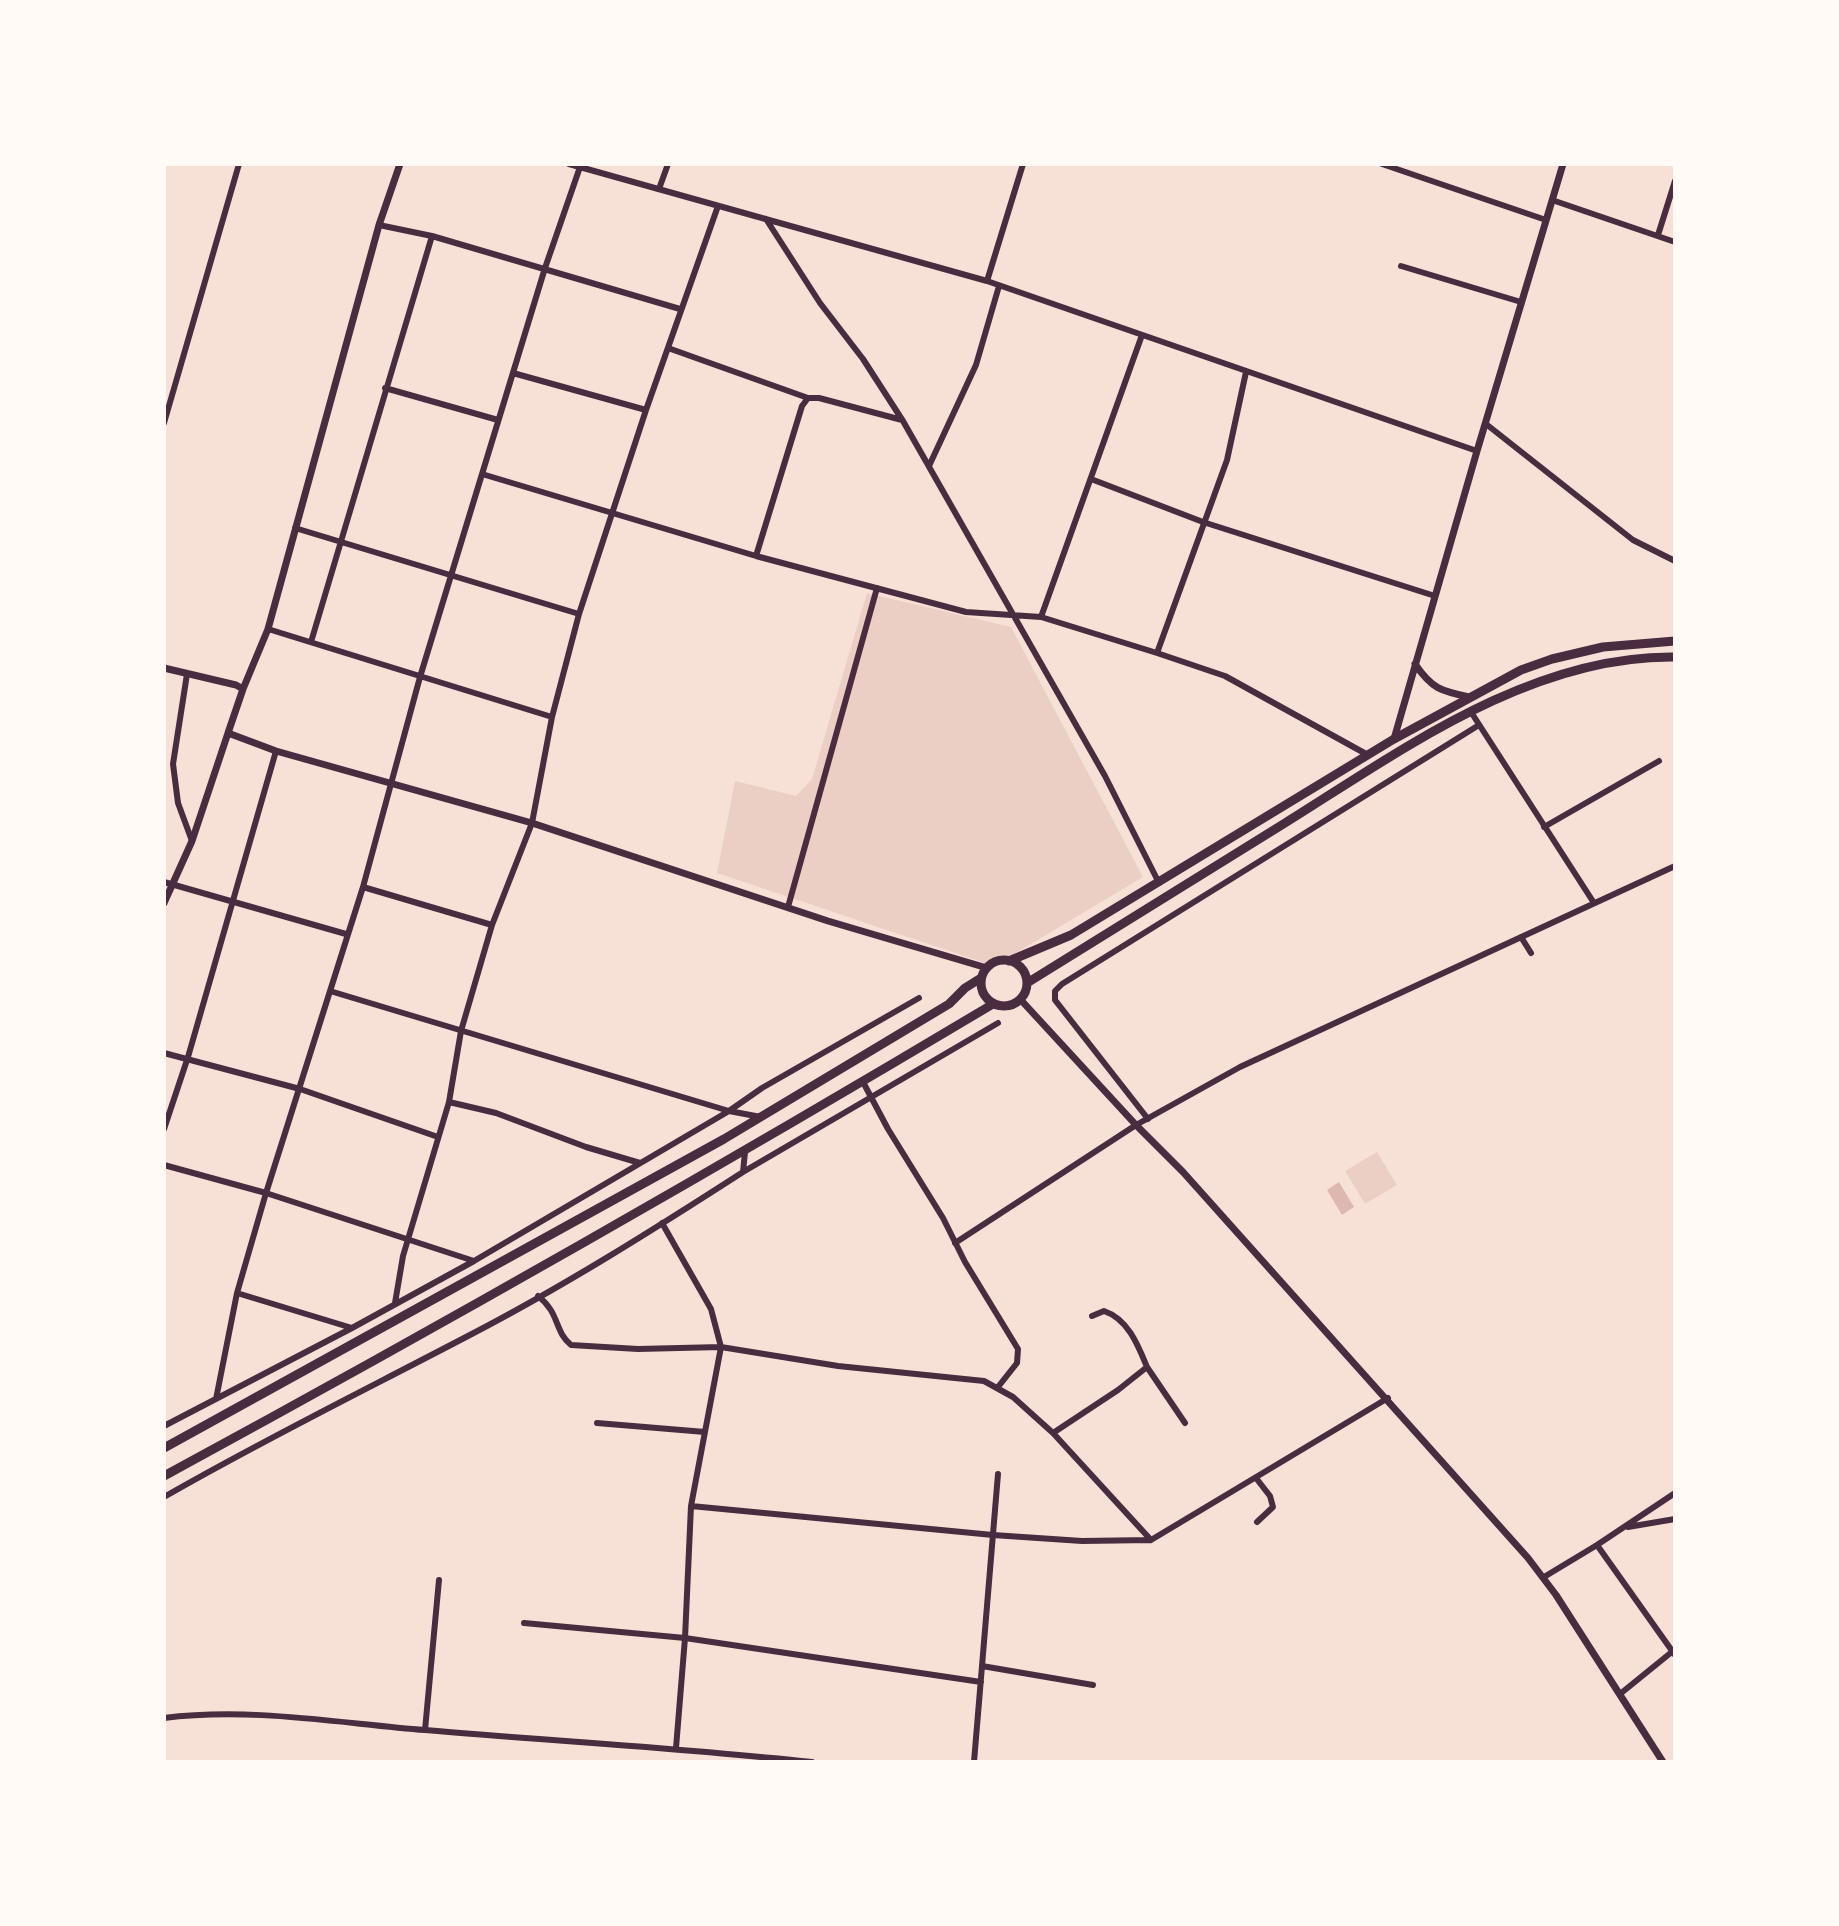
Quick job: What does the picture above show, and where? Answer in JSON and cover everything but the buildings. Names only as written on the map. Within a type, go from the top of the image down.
[{"type":"main road","points":[[164,1448],[761,1117],[949,1004],[997,962],[1009,961],[1071,935],[1394,739],[1469,697],[1521,670],[1552,659],[1618,645],[1675,641]]},
{"type":"main road","points":[[164,1476],[507,1288],[745,1152],[993,1004],[1010,1005],[1020,999],[1027,983],[1386,760],[1471,712],[1525,685],[1574,669],[1627,660],[1675,657]]},
{"type":"main road","points":[[1009,961],[1023,971],[1027,983]]},
{"type":"main road","points":[[981,978],[984,996],[993,1004]]},
{"type":"street","points":[[164,423],[239,164]]},
{"type":"street","points":[[164,903],[168,883],[192,841],[243,689],[268,629],[379,225],[400,164]]},
{"type":"street","points":[[569,164],[987,281],[1477,451]]},
{"type":"street","points":[[659,189],[668,164]]},
{"type":"street","points":[[987,281],[1023,164]]},
{"type":"street","points":[[1382,164],[1546,220]]},
{"type":"street","points":[[1394,739],[1563,164]]},
{"type":"street","points":[[216,1399],[237,1293],[266,1193],[363,887],[420,677],[498,420],[580,167]]},
{"type":"street","points":[[1658,235],[1675,181]]},
{"type":"street","points":[[1552,200],[1675,242]]},
{"type":"street","points":[[395,1304],[408,1240],[449,1102],[461,1031],[492,925],[532,823],[552,717],[579,614],[680,309],[718,206]]},
{"type":"street","points":[[765,218],[903,421],[1105,776],[1159,883]]},
{"type":"street","points":[[379,225],[432,236],[680,309]]},
{"type":"street","points":[[311,642],[432,236]]},
{"type":"street","points":[[1401,266],[1521,302]]},
{"type":"street","points":[[929,466],[976,365],[999,286]]},
{"type":"street","points":[[1041,617],[1142,335]]},
{"type":"street","points":[[668,348],[808,398],[819,398],[903,421]]},
{"type":"street","points":[[1157,653],[1227,460],[1246,372]]},
{"type":"street","points":[[513,373],[646,410]]},
{"type":"street","points":[[385,388],[498,420]]},
{"type":"street","points":[[756,556],[802,406],[808,398]]},
{"type":"street","points":[[1486,424],[1633,540],[1675,561]]},
{"type":"street","points":[[482,474],[756,556],[966,612],[1041,617],[1157,653],[1225,676],[1368,755]]},
{"type":"street","points":[[1091,479],[1203,522],[1435,596]]},
{"type":"street","points":[[295,528],[579,614]]},
{"type":"street","points":[[788,907],[877,588]]},
{"type":"street","points":[[268,629],[552,717]]},
{"type":"street","points":[[1415,664],[1426,681],[1435,688],[1469,697]]},
{"type":"street","points":[[164,668],[243,689]]},
{"type":"street","points":[[187,674],[173,764],[178,803],[192,841]]},
{"type":"street","points":[[1471,712],[1594,903]]},
{"type":"street","points":[[1148,1119],[1055,1000],[1055,991],[1479,725]]},
{"type":"street","points":[[228,733],[276,751],[532,823],[987,968]]},
{"type":"street","points":[[164,1129],[188,1057],[276,751]]},
{"type":"street","points":[[1544,827],[1659,761]]},
{"type":"street","points":[[164,762],[173,764]]},
{"type":"street","points":[[955,1243],[1136,1125],[1240,1067],[1675,866]]},
{"type":"street","points":[[168,883],[346,934]]},
{"type":"street","points":[[363,887],[492,925]]},
{"type":"street","points":[[1521,937],[1531,953]]},
{"type":"street","points":[[330,991],[729,1111],[761,1117]]},
{"type":"street","points":[[164,1426],[474,1261],[729,1111],[762,1088],[919,998]]},
{"type":"street","points":[[1020,999],[1183,1172],[1388,1398],[1544,1577],[1663,1762]]},
{"type":"street","points":[[164,1497],[317,1413],[468,1336],[998,1023]]},
{"type":"street","points":[[164,1053],[300,1089],[438,1137]]},
{"type":"street","points":[[863,1082],[1018,1349],[1017,1363],[998,1387]]},
{"type":"street","points":[[449,1102],[496,1113],[586,1147],[640,1163]]},
{"type":"street","points":[[743,1172],[745,1152]]},
{"type":"street","points":[[164,1165],[266,1193],[474,1261]]},
{"type":"street","points":[[662,1223],[711,1309],[721,1347],[691,1506],[676,1748]]},
{"type":"street","points":[[237,1293],[352,1328]]},
{"type":"street","points":[[538,1296],[551,1307],[561,1333],[571,1345],[638,1349],[721,1347],[838,1366],[966,1378],[998,1387],[1053,1433],[1151,1540]]},
{"type":"street","points":[[1092,1316],[1104,1311],[1114,1314],[1131,1334],[1147,1367],[1185,1423]]},
{"type":"street","points":[[1053,1433],[1147,1367]]},
{"type":"street","points":[[691,1506],[993,1535],[1082,1541],[1151,1540],[1388,1398]]},
{"type":"street","points":[[597,1423],[705,1432]]},
{"type":"street","points":[[974,1762],[998,1474]]},
{"type":"street","points":[[1256,1478],[1270,1496],[1273,1507],[1257,1522]]},
{"type":"street","points":[[1544,1577],[1675,1493]]},
{"type":"street","points":[[1624,1527],[1675,1519]]},
{"type":"street","points":[[1597,1545],[1674,1653],[1620,1694]]},
{"type":"street","points":[[425,1730],[439,1580]]},
{"type":"street","points":[[524,1623],[685,1638],[981,1682]]},
{"type":"street","points":[[982,1666],[1093,1685]]},
{"type":"street","points":[[164,1718],[198,1714],[253,1715],[676,1748],[812,1762]]},
{"type":"shaded area","points":[[867,593],[1011,627],[1143,877],[994,966],[717,873],[735,781],[796,796],[812,779]]},
{"type":"shaded area","points":[[1377,1152],[1397,1185],[1365,1204],[1345,1171]]},
{"type":"shaded area","points":[[1339,1182],[1354,1207],[1342,1215],[1327,1190]]}]
